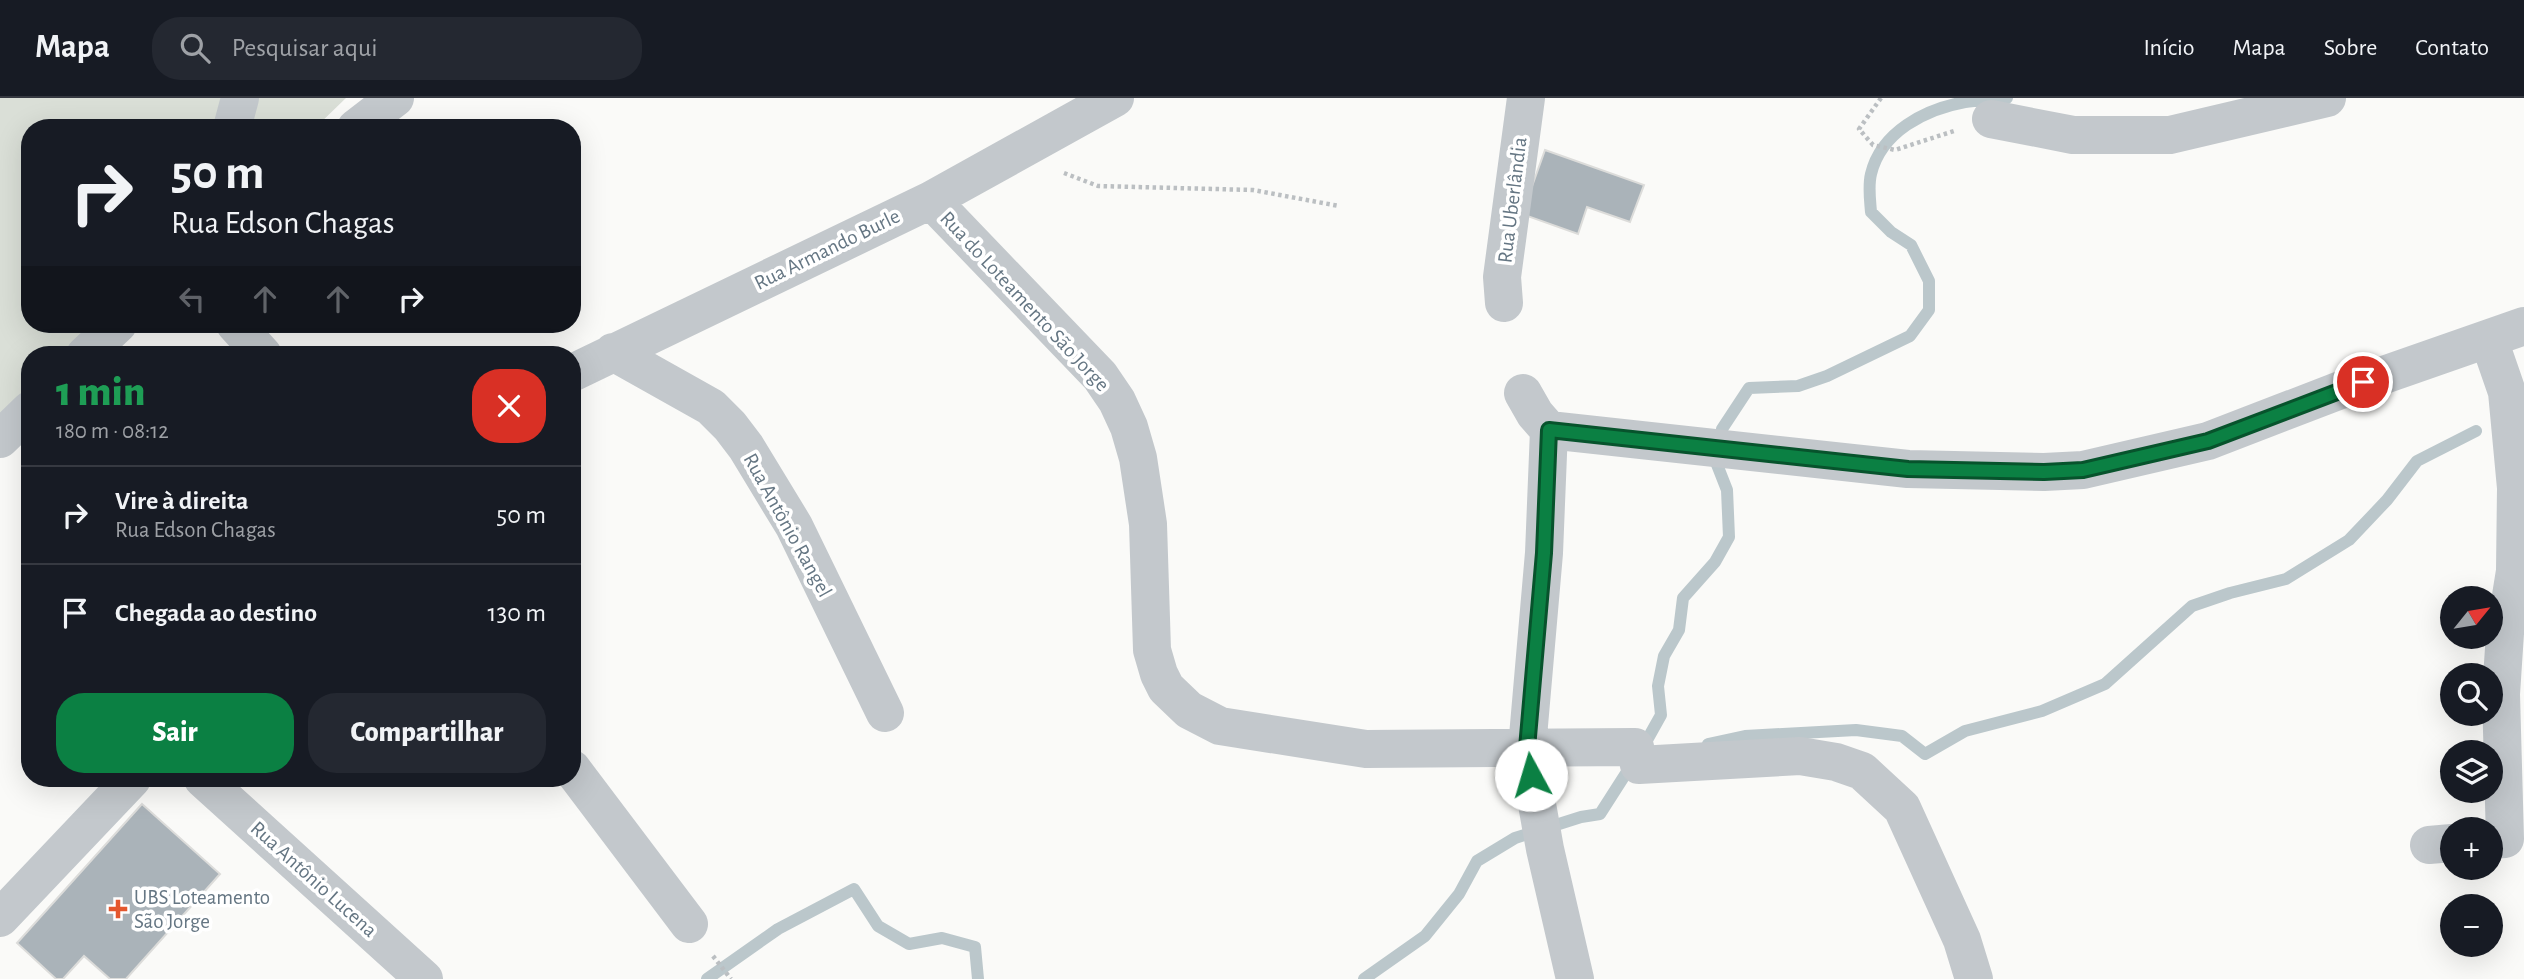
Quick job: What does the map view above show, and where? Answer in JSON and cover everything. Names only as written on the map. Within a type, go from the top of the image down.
[{"type":"street","points":[[234,119],[240,98]]},
{"type":"street","points":[[368,119],[395,98]]},
{"type":"street","name":"Rua Armando Burle","points":[[581,368],[931,200],[1115,98]]},
{"type":"street","name":"Rua Uberlândia","points":[[1504,303],[1504,263],[1526,98]]},
{"type":"street","points":[[1991,119],[2073,135],[2170,135],[2327,98]]},
{"type":"street","name":"Rua do Loteamento São Jorge","points":[[931,200],[1100,376],[1117,401],[1129,427],[1138,458],[1148,524],[1152,650],[1158,674],[1176,700],[1189,710],[1220,726],[1366,749],[1527,748],[1637,756],[1800,756],[1836,762],[1862,771],[1902,808],[1962,940],[1974,979]]},
{"type":"street","points":[[95,346],[108,333]]},
{"type":"street","points":[[243,333],[255,346]]},
{"type":"street","points":[[1523,393],[1535,414],[1549,430],[1908,469],[2044,472],[2083,470],[2208,441],[2337,391],[2507,333],[2507,391],[2516,488],[2515,571],[2505,633],[2501,694],[2503,839]]},
{"type":"street","name":"Rua Antônio Rangel","points":[[613,352],[711,407],[746,447],[794,526],[885,713]]},
{"type":"street","points":[[0,439],[21,419]]},
{"type":"street","points":[[1549,430],[1544,553],[1527,748],[1545,849],[1575,979]]},
{"type":"street","points":[[581,781],[689,924]]},
{"type":"street","points":[[0,918],[123,787]]},
{"type":"street","name":"Rua Antônio Lucena","points":[[212,787],[424,979]]},
{"type":"path","points":[[1881,98],[1858,129],[1873,145],[1884,149]]},
{"type":"path","points":[[1097,187],[1253,190],[1339,206]]},
{"type":"shaded area","points":[[0,98],[346,98],[324,119],[21,119],[21,333],[86,333],[72,346],[21,346],[21,398],[0,421]]},
{"type":"building","points":[[1545,150],[1644,185],[1630,222],[1587,207],[1578,234],[1522,214]]},
{"type":"building","name":"UBS Loteamento São Jorge","points":[[142,804],[220,874],[126,979],[110,979],[84,956],[63,979],[56,979],[17,943]]},
{"type":"waterway","points":[[1642,749],[1661,715],[1658,686],[1664,656],[1679,630],[1683,598],[1715,562],[1729,537],[1727,490],[1716,462],[1722,429],[1749,388],[1798,386],[1827,376],[1910,336],[1929,310],[1929,281],[1911,245],[1891,232],[1871,212],[1870,183],[1876,159],[1884,146],[1907,125],[1935,110],[1965,102],[2003,101],[2007,98]]},
{"type":"waterway","points":[[1708,744],[1745,736],[1856,730],[1902,736],[1925,754],[1965,731],[2042,711],[2105,684],[2192,606],[2286,579],[2349,540],[2387,500],[2417,461],[2476,431]]},
{"type":"waterway","points":[[1364,979],[1425,936],[1459,894],[1477,861],[1515,838],[1581,817],[1600,814],[1632,764]]},
{"type":"waterway","points":[[707,979],[778,929],[854,889],[878,926],[909,944],[942,938],[975,947],[978,979]]},
{"type":"place","name":"UBS Loteamento São Jorge","points":[[118,909]]},
{"type":"route","points":[[1531,775],[1527,748],[1544,553],[1549,430],[1908,469],[2044,472],[2083,470],[2208,441],[2363,382]]}]
